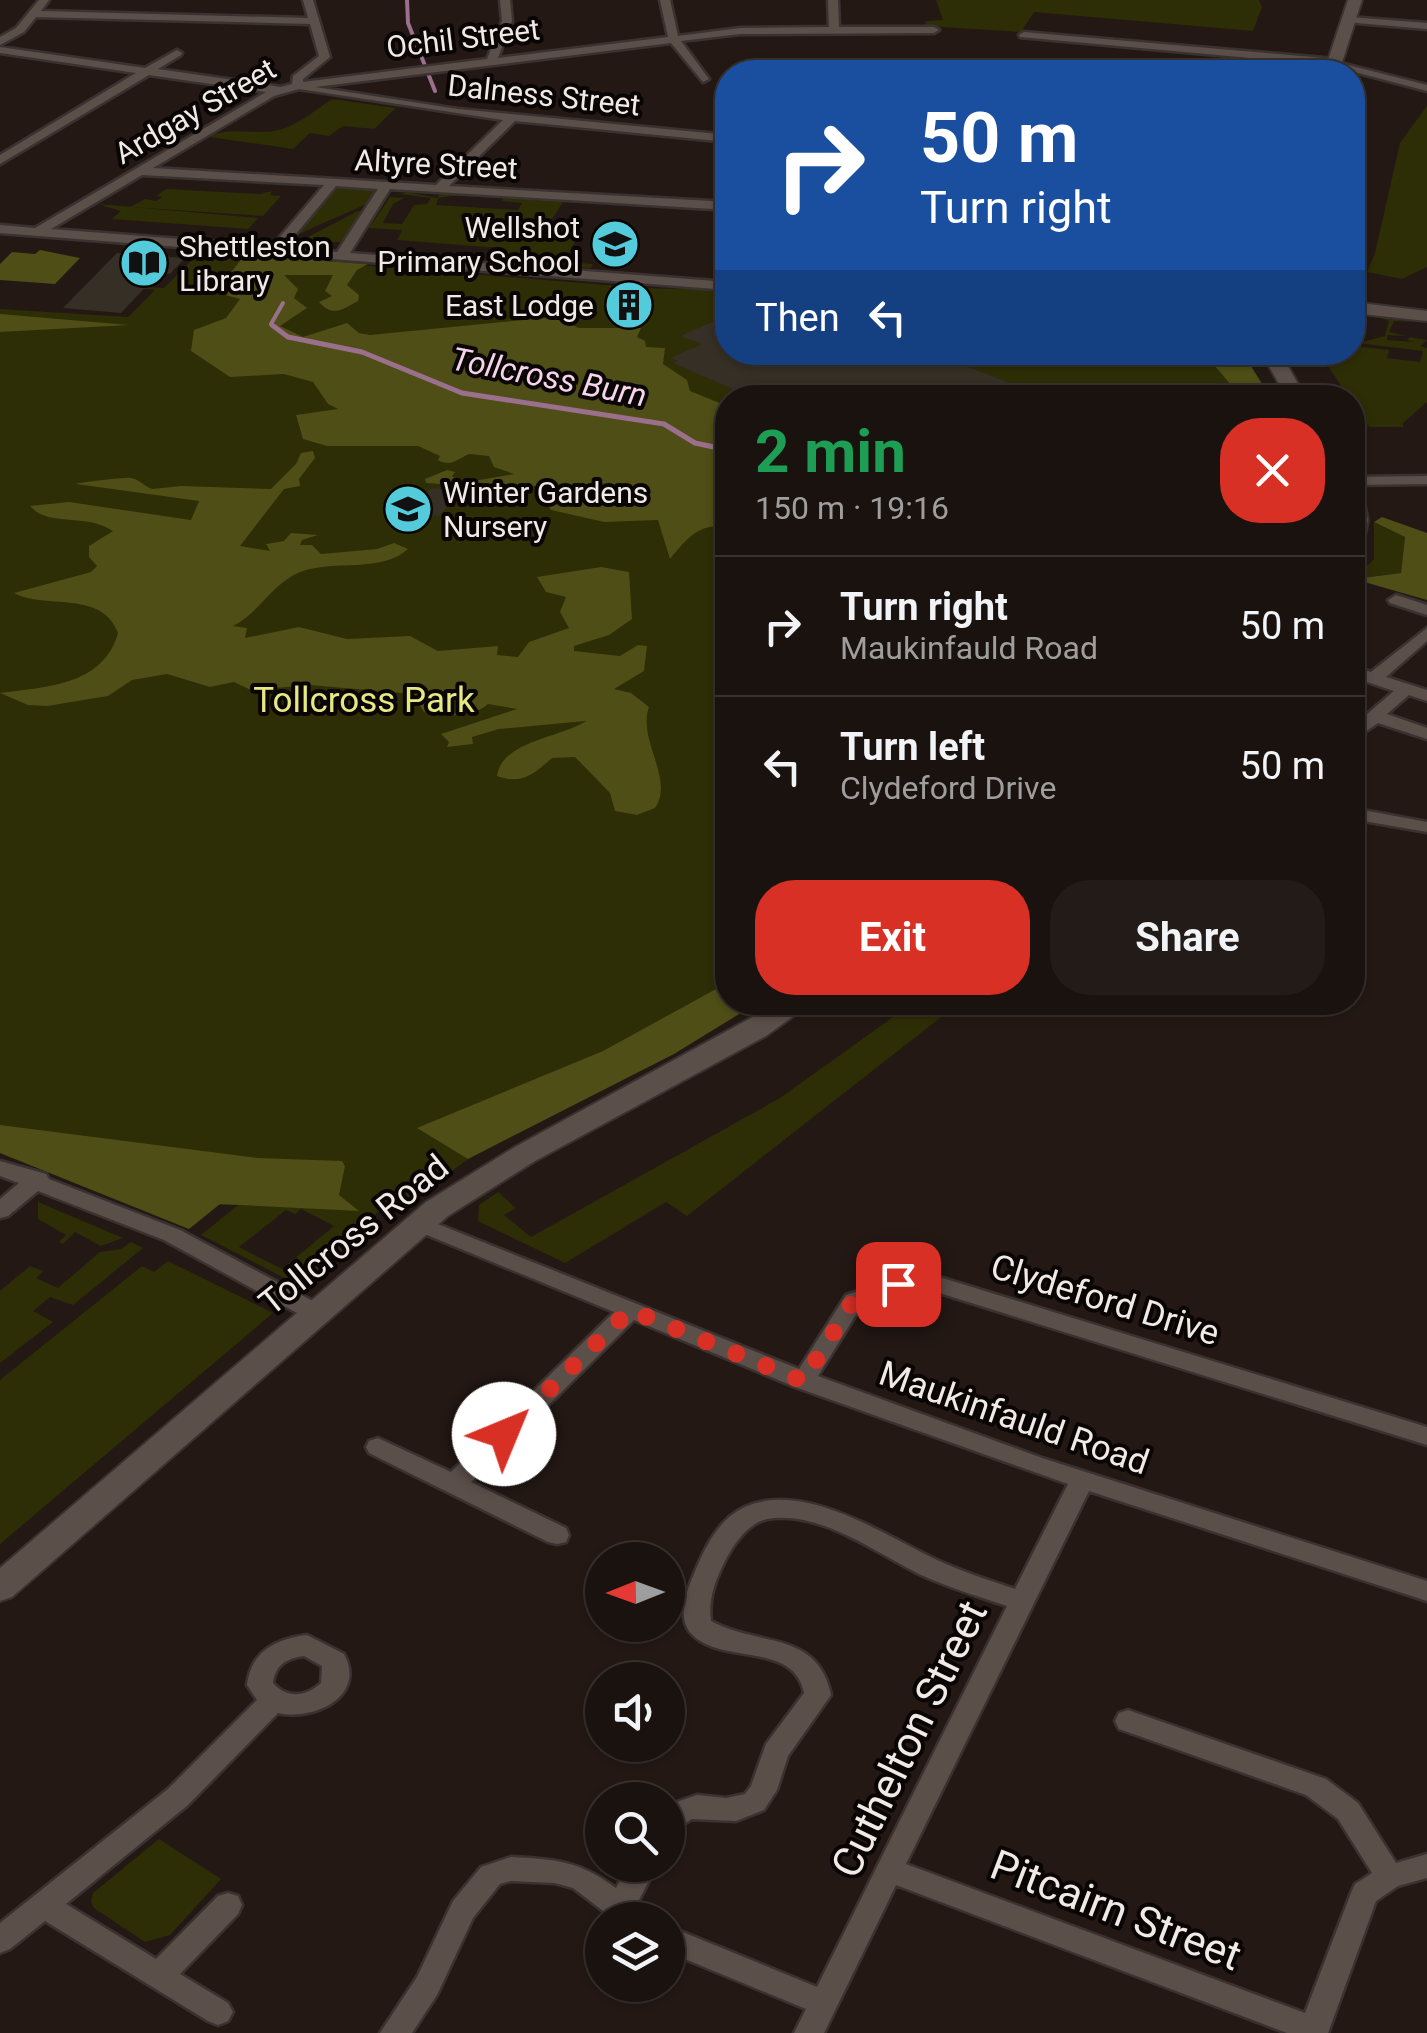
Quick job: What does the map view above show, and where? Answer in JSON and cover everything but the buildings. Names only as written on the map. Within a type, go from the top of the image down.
[{"type":"street","points":[[0,46],[20,30],[44,0]]},
{"type":"street","name":"Ardgay Street","points":[[34,234],[278,90],[298,86],[297,78],[324,59],[308,0]]},
{"type":"street","points":[[492,60],[507,21],[505,0]]},
{"type":"street","points":[[665,0],[664,17],[673,38],[703,79]]},
{"type":"street","points":[[833,0],[834,28]]},
{"type":"street","points":[[1335,60],[1355,0]]},
{"type":"street","points":[[33,14],[315,21]]},
{"type":"street","points":[[1349,20],[1427,26]]},
{"type":"street","name":"Ochil Street","points":[[298,86],[673,38],[834,28],[934,30]]},
{"type":"street","points":[[1024,36],[1263,60]]},
{"type":"street","points":[[0,46],[278,90]]},
{"type":"street","points":[[0,160],[177,53]]},
{"type":"street","points":[[1365,74],[1427,88]]},
{"type":"street","name":"Dalness Street","points":[[298,86],[317,93],[512,118],[715,138]]},
{"type":"street","points":[[439,189],[512,118]]},
{"type":"street","name":"Altyre Street","points":[[141,171],[715,205]]},
{"type":"street","points":[[274,252],[332,182]]},
{"type":"street","points":[[341,256],[386,186]]},
{"type":"street","points":[[0,229],[715,284]]},
{"type":"street","points":[[1365,309],[1427,316]]},
{"type":"street","points":[[1365,480],[1427,480]]},
{"type":"street","points":[[1396,600],[1427,610]]},
{"type":"street","points":[[1374,678],[1427,633]]},
{"type":"street","points":[[1365,675],[1427,696]]},
{"type":"street","points":[[1365,725],[1406,689]]},
{"type":"street","points":[[1375,716],[1427,734]]},
{"type":"street","points":[[1365,815],[1427,826]]},
{"type":"street","name":"Tollcross Road","points":[[0,1588],[418,1223],[482,1179],[696,1065],[779,1015]]},
{"type":"street","points":[[0,1168],[38,1179],[172,1235],[316,1313]]},
{"type":"street","points":[[0,1210],[38,1179]]},
{"type":"street","name":"Maukinfauld Road","points":[[418,1223],[803,1381],[1082,1480],[1427,1591]]},
{"type":"street","name":"Clydeford Drive","points":[[803,1381],[854,1300],[920,1279],[1427,1436]]},
{"type":"street","points":[[454,1484],[630,1310]]},
{"type":"street","points":[[378,1447],[557,1534]]},
{"type":"street","name":"Cuthelton Street","points":[[809,2033],[1082,1480]]},
{"type":"street","points":[[685,1807],[700,1805],[730,1810],[750,1805],[766,1785],[776,1752],[818,1695],[812,1669],[800,1659],[712,1636],[700,1627],[695,1614],[724,1539],[750,1515],[785,1509],[807,1512],[950,1577],[1022,1601]]},
{"type":"street","points":[[0,1940],[192,1785],[273,1701]]},
{"type":"street","points":[[1128,1721],[1316,1787],[1348,1810],[1390,1877]]},
{"type":"street","points":[[1313,2031],[1365,1893],[1390,1877],[1427,1866]]},
{"type":"street","points":[[395,2033],[426,1986],[463,1910],[491,1875],[511,1869],[555,1870],[582,1880],[612,1902]]},
{"type":"street","name":"Pitcairn Street","points":[[889,1870],[1313,2031]]},
{"type":"street","points":[[43,1905],[218,2012]]},
{"type":"street","points":[[159,1976],[228,1905]]},
{"type":"street","points":[[685,1946],[824,2003]]},
{"type":"green space","points":[[936,0],[1259,0],[1262,7],[1253,31],[1034,12],[1021,32],[924,26],[926,21],[943,20]]},
{"type":"green space","points":[[332,99],[396,108],[374,129],[343,126],[329,136],[310,133],[293,149],[210,137],[226,132],[282,129]]},
{"type":"green space","points":[[1427,106],[1427,267],[1402,279],[1367,272],[1375,253],[1400,143]]},
{"type":"green space","points":[[335,188],[376,190],[367,204],[294,236]]},
{"type":"green space","points":[[166,189],[260,194],[272,191],[270,195],[281,196],[263,216],[130,207],[145,199],[156,201],[162,197],[156,196]]},
{"type":"green space","points":[[400,194],[437,198],[440,194],[460,195],[438,198],[436,205],[518,210],[522,203],[502,201],[504,198],[563,202],[546,228],[579,235],[564,262],[593,264],[591,268],[492,261],[500,248],[397,240],[402,230],[369,228],[390,197],[404,198],[393,204],[383,223],[402,224],[414,205],[427,204],[431,198]]},
{"type":"green space","points":[[98,204],[258,218],[248,229],[112,219],[121,211]]},
{"type":"green space","points":[[363,211],[342,242],[298,242]]},
{"type":"green space","name":"Tollcross Park","points":[[200,252],[643,288],[715,290],[715,365],[1250,365],[1263,385],[715,385],[715,1015],[738,1015],[502,1138],[415,1197],[397,1202],[403,1196],[398,1195],[371,1218],[369,1230],[310,1280],[298,1285],[201,1235],[238,1205],[217,1205],[189,1229],[0,1153],[0,309],[128,317],[155,290],[80,282],[164,288]],"holes":[[[301,1209],[334,1226],[282,1269],[239,1247],[286,1210],[295,1214]]]},
{"type":"green space","points":[[1379,317],[1417,322],[1394,321],[1389,332],[1406,336],[1387,335],[1387,340],[1427,340],[1420,346],[1427,348],[1427,402],[1403,427],[1369,427],[1365,421],[1365,385],[1341,385],[1327,365],[1365,365],[1365,347],[1389,350],[1387,358],[1420,362],[1423,351],[1365,344],[1385,336],[1389,321]]},
{"type":"green space","points":[[1374,522],[1405,537],[1401,573],[1365,578],[1365,568],[1374,559]]},
{"type":"green space","points":[[896,1015],[944,1015],[687,1216],[666,1202],[565,1263],[478,1221],[479,1205],[498,1192],[516,1208],[504,1215],[531,1237],[780,1098]]},
{"type":"green space","points":[[38,1202],[123,1238],[101,1246],[75,1232],[63,1244],[59,1242],[66,1235],[38,1219]]},
{"type":"green space","points":[[131,1242],[143,1248],[73,1305],[50,1297],[33,1311],[53,1322],[0,1363],[0,1291],[30,1266],[43,1271],[36,1278],[58,1288],[100,1252],[121,1249]]},
{"type":"green space","points":[[168,1261],[273,1313],[0,1544],[0,1380],[142,1266],[154,1272]]},
{"type":"green space","points":[[159,1839],[221,1879],[170,1935],[145,1942],[94,1908],[91,1902],[93,1893]]},
{"type":"shaded area","points":[[40,250],[80,258],[55,284],[0,280],[0,264],[12,252],[35,254]]},
{"type":"shaded area","points":[[245,255],[368,264],[357,270],[347,285],[359,295],[358,301],[338,310],[329,310],[319,302],[332,296],[325,291],[333,275],[284,275],[298,289],[294,298],[307,308],[280,326],[303,337],[347,323],[359,333],[370,335],[554,317],[579,328],[641,328],[637,337],[645,341],[646,347],[665,348],[663,364],[687,380],[690,391],[715,401],[715,526],[695,533],[670,559],[658,520],[604,522],[551,510],[548,505],[557,484],[505,489],[426,483],[425,479],[447,470],[455,472],[452,476],[462,483],[514,474],[494,467],[489,456],[469,454],[447,463],[418,446],[327,446],[303,439],[296,415],[338,409],[328,404],[313,382],[284,374],[230,377],[191,351],[194,330],[226,318],[240,299],[215,292]]},
{"type":"shaded area","points":[[0,314],[129,325],[0,332]]},
{"type":"shaded area","points":[[1214,365],[1250,365],[1263,385],[1231,385]]},
{"type":"shaded area","points":[[313,451],[315,458],[299,479],[300,486],[284,489],[240,546],[270,551],[266,544],[284,541],[291,533],[318,535],[302,540],[300,545],[312,545],[321,554],[377,549],[394,543],[408,549],[372,564],[303,571],[283,582],[233,626],[247,628],[245,638],[299,627],[347,639],[410,636],[438,651],[498,646],[497,655],[518,657],[529,642],[569,628],[560,612],[566,597],[546,592],[537,577],[601,567],[629,572],[632,619],[609,635],[574,646],[574,651],[620,656],[638,645],[647,646],[644,671],[614,689],[631,693],[649,707],[648,733],[661,785],[655,808],[637,815],[615,811],[610,793],[575,757],[552,758],[521,778],[497,776],[501,764],[521,747],[586,721],[499,729],[472,737],[473,744],[447,747],[449,742],[441,734],[517,709],[488,704],[467,714],[439,715],[424,712],[413,694],[310,685],[251,690],[234,682],[210,687],[167,674],[132,680],[108,696],[47,706],[28,705],[0,693],[52,686],[85,674],[110,651],[118,633],[110,619],[86,605],[14,593],[91,572],[97,566],[89,557],[89,546],[113,531],[90,522],[47,517],[30,506],[69,502],[191,520],[199,501],[76,484],[128,478],[152,489],[271,489],[296,464],[301,453]]},
{"type":"shaded area","points":[[1382,517],[1427,533],[1427,600],[1365,582],[1365,578],[1401,573],[1405,537],[1374,522]]},
{"type":"shaded area","points":[[715,990],[715,1015],[737,1015],[674,1054],[468,1159],[417,1128],[603,1051]]},
{"type":"shaded area","points":[[0,1125],[258,1158],[342,1161],[345,1166],[339,1195],[359,1211],[220,1204],[189,1229],[0,1153]]},
{"type":"waterway","name":"Tollcross Burn","points":[[407,0],[408,23],[435,91]]},
{"type":"waterway","name":"Tollcross Burn","points":[[276,328],[271,324],[283,303]]},
{"type":"waterway","name":"Tollcross Burn","points":[[272,325],[276,328]]},
{"type":"waterway","name":"Tollcross Burn","points":[[276,328],[288,337],[362,352],[462,393],[664,424],[695,443],[715,447]]},
{"type":"place","name":"Wellshot Primary School","points":[[615,244]]},
{"type":"place","name":"Shettleston Library","points":[[144,263]]},
{"type":"place","name":"East Lodge","points":[[629,305]]},
{"type":"place","name":"Winter Gardens Nursery","points":[[408,509]]},
{"type":"route","points":[[504,1434],[630,1310],[803,1381],[854,1300],[898,1284]]}]
